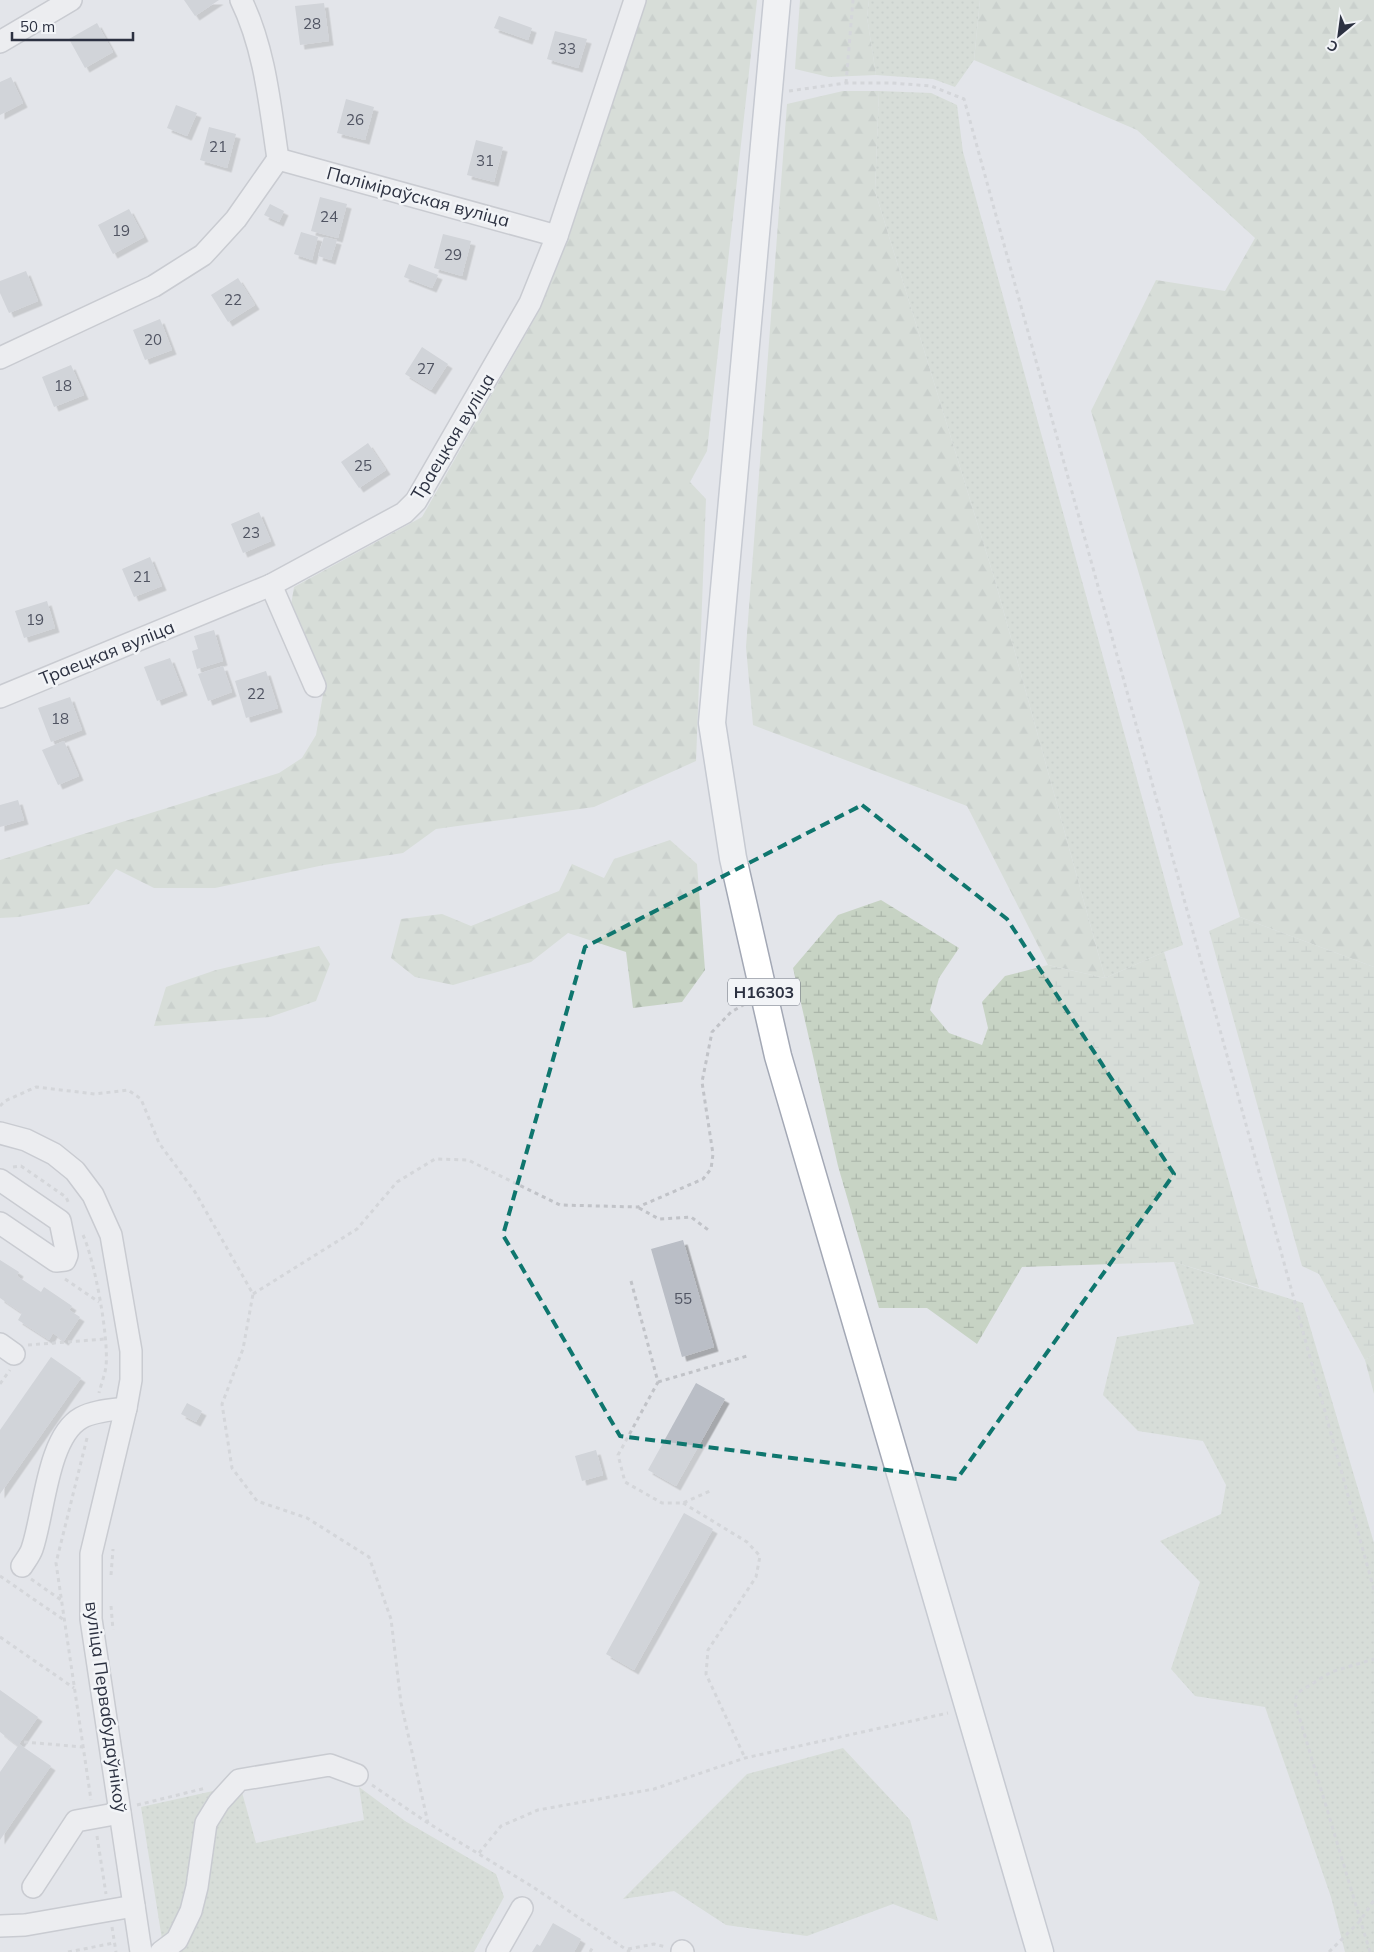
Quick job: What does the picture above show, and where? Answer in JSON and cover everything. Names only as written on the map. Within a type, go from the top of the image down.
[{"type":"main road","name":"Н16303","points":[[777,0],[712,723],[733,858],[778,1056],[1040,1952]]},
{"type":"street","points":[[0,42],[71,0]]},
{"type":"street","points":[[0,358],[154,286],[203,255],[236,219],[278,159],[266,80],[251,20],[241,0]]},
{"type":"street","name":"Траецкая вуліца","points":[[0,696],[272,585],[404,513],[416,501],[530,303],[557,236],[635,0]]},
{"type":"street","name":"Паліміраўская вуліца","points":[[278,159],[557,236]]},
{"type":"street","points":[[272,585],[315,686]]},
{"type":"street","name":"вуліца Первабудаўнікоў","points":[[0,1134],[26,1140],[54,1154],[75,1171],[93,1196],[111,1235],[131,1351],[130,1380],[126,1408],[91,1554],[90,1587],[91,1619],[128,1809],[134,1906],[141,1952]]},
{"type":"street","points":[[0,1180],[60,1220],[67,1255],[65,1260],[56,1261],[0,1223]]},
{"type":"street","points":[[22,1566],[32,1551],[56,1452],[69,1428],[80,1418],[93,1413],[126,1408]]},
{"type":"street","points":[[161,1952],[177,1940],[191,1911],[197,1886],[206,1823],[219,1802],[239,1780],[330,1765],[357,1776]]},
{"type":"street","points":[[33,1887],[76,1821],[128,1809]]},
{"type":"street","points":[[0,1926],[25,1925],[134,1906]]},
{"type":"street","points":[[497,1952],[522,1908]]},
{"type":"path","points":[[846,83],[853,0]]},
{"type":"path","points":[[768,94],[846,83],[892,83],[931,86],[964,100],[1374,1590]]},
{"type":"path","points":[[252,1294],[357,1229],[397,1182],[435,1159],[468,1160],[560,1205],[638,1207],[703,1179],[711,1169],[713,1154],[702,1082],[712,1032],[730,1012],[764,994]]},
{"type":"path","points":[[0,1106],[6,1101],[36,1087],[95,1094],[128,1090],[141,1099],[160,1143],[195,1192],[252,1294],[242,1348],[222,1404],[232,1468],[257,1501],[307,1518],[369,1557],[391,1619],[401,1703],[428,1823]]},
{"type":"path","points":[[638,1207],[659,1219],[691,1217],[711,1232]]},
{"type":"path","points":[[631,1281],[658,1382],[618,1455],[625,1482],[662,1502],[683,1503],[710,1491]]},
{"type":"path","points":[[0,1384],[7,1374],[13,1352],[105,1339]]},
{"type":"path","points":[[658,1382],[747,1356]]},
{"type":"path","points":[[0,1374],[7,1374]]},
{"type":"path","points":[[683,1503],[747,1542],[760,1556],[756,1577],[708,1650],[706,1674],[746,1758]]},
{"type":"path","points":[[0,1576],[65,1620]]},
{"type":"path","points":[[0,1637],[75,1688]]},
{"type":"path","points":[[1370,1952],[1295,1703],[1299,1692],[1332,1672],[1374,1659]]},
{"type":"path","points":[[478,1853],[501,1826],[538,1810],[654,1789],[746,1758],[968,1708]]},
{"type":"path","points":[[24,1742],[84,1747]]},
{"type":"path","points":[[357,1776],[629,1951],[654,1944],[683,1952]]},
{"type":"path","points":[[128,1809],[239,1780]]},
{"type":"path","points":[[1329,1952],[1360,1920],[1374,1900]]},
{"type":"path","points":[[68,1952],[114,1943]]},
{"type":"path","points":[[590,1952],[594,1945]]},
{"type":"highlighted area","points":[[862,805],[1007,919],[1174,1174],[957,1479],[620,1436],[503,1235],[585,947]]},
{"type":"green space","points":[[645,0],[757,0],[707,451],[690,482],[706,499],[696,761],[594,807],[436,829],[403,853],[324,865],[215,888],[154,888],[116,869],[89,904],[18,917],[0,918],[0,860],[279,773],[302,758],[316,735],[325,683],[291,605],[294,587],[422,517],[539,311],[569,237]]},
{"type":"green space","points":[[800,0],[869,0],[867,17],[876,75],[829,77],[795,69]]},
{"type":"green space","points":[[869,0],[980,0],[974,60],[955,87],[933,79],[876,75],[867,17]]},
{"type":"green space","points":[[980,0],[1374,0],[1374,967],[1240,917],[1091,411],[1156,280],[1225,291],[1255,238],[1137,130],[974,60]]},
{"type":"green space","points":[[843,91],[879,91],[875,191],[996,584],[1105,978],[1048,965],[967,806],[753,725],[746,647],[787,104]]},
{"type":"green space","points":[[879,91],[931,93],[957,105],[963,152],[1183,945],[1105,978],[996,584],[875,191]]},
{"type":"green space","points":[[670,840],[697,864],[705,970],[682,1002],[633,1008],[626,952],[568,933],[531,962],[453,985],[415,977],[391,958],[401,919],[442,914],[471,926],[559,891],[572,864],[604,878],[614,859]]},
{"type":"green space","points":[[881,900],[959,948],[939,978],[930,1010],[949,1033],[982,1045],[988,1028],[982,1002],[1005,976],[1048,965],[1105,978],[1164,952],[1259,1288],[1174,1262],[1022,1267],[977,1344],[927,1308],[879,1308],[838,1166],[793,968],[838,915]]},
{"type":"green space","points":[[1240,917],[1374,967],[1374,1354],[1365,1360],[1319,1274],[1302,1266],[1209,931]]},
{"type":"green space","points":[[319,946],[330,964],[316,1001],[270,1017],[154,1026],[166,987],[216,970]]},
{"type":"green space","points":[[1174,1262],[1303,1303],[1374,1543],[1374,1952],[1345,1952],[1331,1897],[1265,1707],[1195,1696],[1171,1669],[1200,1582],[1160,1541],[1221,1514],[1226,1485],[1203,1441],[1138,1431],[1103,1395],[1117,1337],[1194,1324]]},
{"type":"green space","points":[[1374,1354],[1374,1394],[1365,1360]]},
{"type":"green space","points":[[843,1748],[910,1820],[938,1921],[893,1904],[807,1936],[726,1925],[674,1891],[623,1899],[747,1774]]},
{"type":"green space","points":[[240,1785],[256,1843],[364,1820],[359,1787],[405,1821],[496,1874],[504,1897],[474,1952],[164,1952],[141,1807]]},
{"type":"building","points":[[184,0],[219,0],[195,16]]},
{"type":"building","points":[[324,3],[329,41],[300,45],[295,6]]},
{"type":"building","points":[[499,16],[532,28],[528,40],[494,28]]},
{"type":"building","points":[[97,23],[113,52],[85,68],[69,39]]},
{"type":"building","points":[[555,31],[587,39],[578,68],[547,59]]},
{"type":"building","points":[[11,77],[23,103],[0,115],[0,82]]},
{"type":"building","points":[[346,99],[374,107],[365,140],[337,133]]},
{"type":"building","points":[[176,105],[197,113],[187,136],[167,128]]},
{"type":"building","points":[[209,127],[236,134],[227,168],[200,160]]},
{"type":"building","points":[[476,140],[503,147],[494,182],[467,175]]},
{"type":"building","points":[[320,197],[347,204],[338,238],[311,231]]},
{"type":"building","points":[[270,204],[284,211],[279,222],[264,215]]},
{"type":"building","points":[[129,209],[144,237],[113,254],[98,225]]},
{"type":"building","points":[[301,232],[318,237],[312,260],[294,254]]},
{"type":"building","points":[[443,234],[471,241],[462,276],[434,268]]},
{"type":"building","points":[[324,237],[337,240],[331,260],[318,256]]},
{"type":"building","points":[[409,264],[438,275],[432,288],[404,277]]},
{"type":"building","points":[[26,271],[38,301],[9,313],[0,293],[0,281]]},
{"type":"building","points":[[238,278],[255,305],[228,322],[211,295]]},
{"type":"building","points":[[160,319],[172,350],[145,360],[133,330]]},
{"type":"building","points":[[422,347],[448,364],[431,390],[405,374]]},
{"type":"building","points":[[71,365],[84,395],[54,407],[42,377]]},
{"type":"building","points":[[368,443],[386,470],[359,488],[341,462]]},
{"type":"building","points":[[259,512],[271,541],[243,553],[231,524]]},
{"type":"building","points":[[150,557],[162,586],[134,597],[122,569]]},
{"type":"building","points":[[47,601],[55,628],[24,638],[15,611]]},
{"type":"building","points":[[214,630],[223,661],[197,669],[192,651],[198,649],[194,636]]},
{"type":"building","points":[[170,658],[183,691],[157,701],[144,667]]},
{"type":"building","points":[[223,666],[232,692],[208,701],[198,674]]},
{"type":"building","points":[[266,671],[278,708],[246,718],[235,681]]},
{"type":"building","points":[[70,697],[82,730],[51,742],[38,708]]},
{"type":"building","points":[[64,741],[79,776],[58,785],[42,750]]},
{"type":"building","points":[[18,800],[24,820],[0,827],[0,805]]},
{"type":"building","points":[[683,1240],[714,1347],[682,1357],[651,1249]]},
{"type":"building","points":[[0,1260],[19,1272],[17,1276],[41,1292],[44,1287],[72,1306],[69,1310],[80,1317],[64,1341],[53,1333],[49,1340],[18,1320],[22,1313],[0,1298]]},
{"type":"building","points":[[51,1357],[81,1378],[0,1494],[0,1430]]},
{"type":"building","points":[[696,1383],[725,1399],[676,1486],[648,1470]]},
{"type":"building","points":[[187,1403],[202,1411],[196,1422],[181,1414]]},
{"type":"building","points":[[596,1450],[603,1475],[582,1481],[575,1456]]},
{"type":"building","points":[[684,1513],[713,1529],[634,1670],[606,1654]]},
{"type":"building","points":[[0,1690],[38,1717],[19,1744],[51,1766],[0,1840],[0,1772],[18,1746],[0,1732]]},
{"type":"building","points":[[553,1923],[581,1939],[574,1952],[532,1952],[537,1944],[540,1946]]}]
